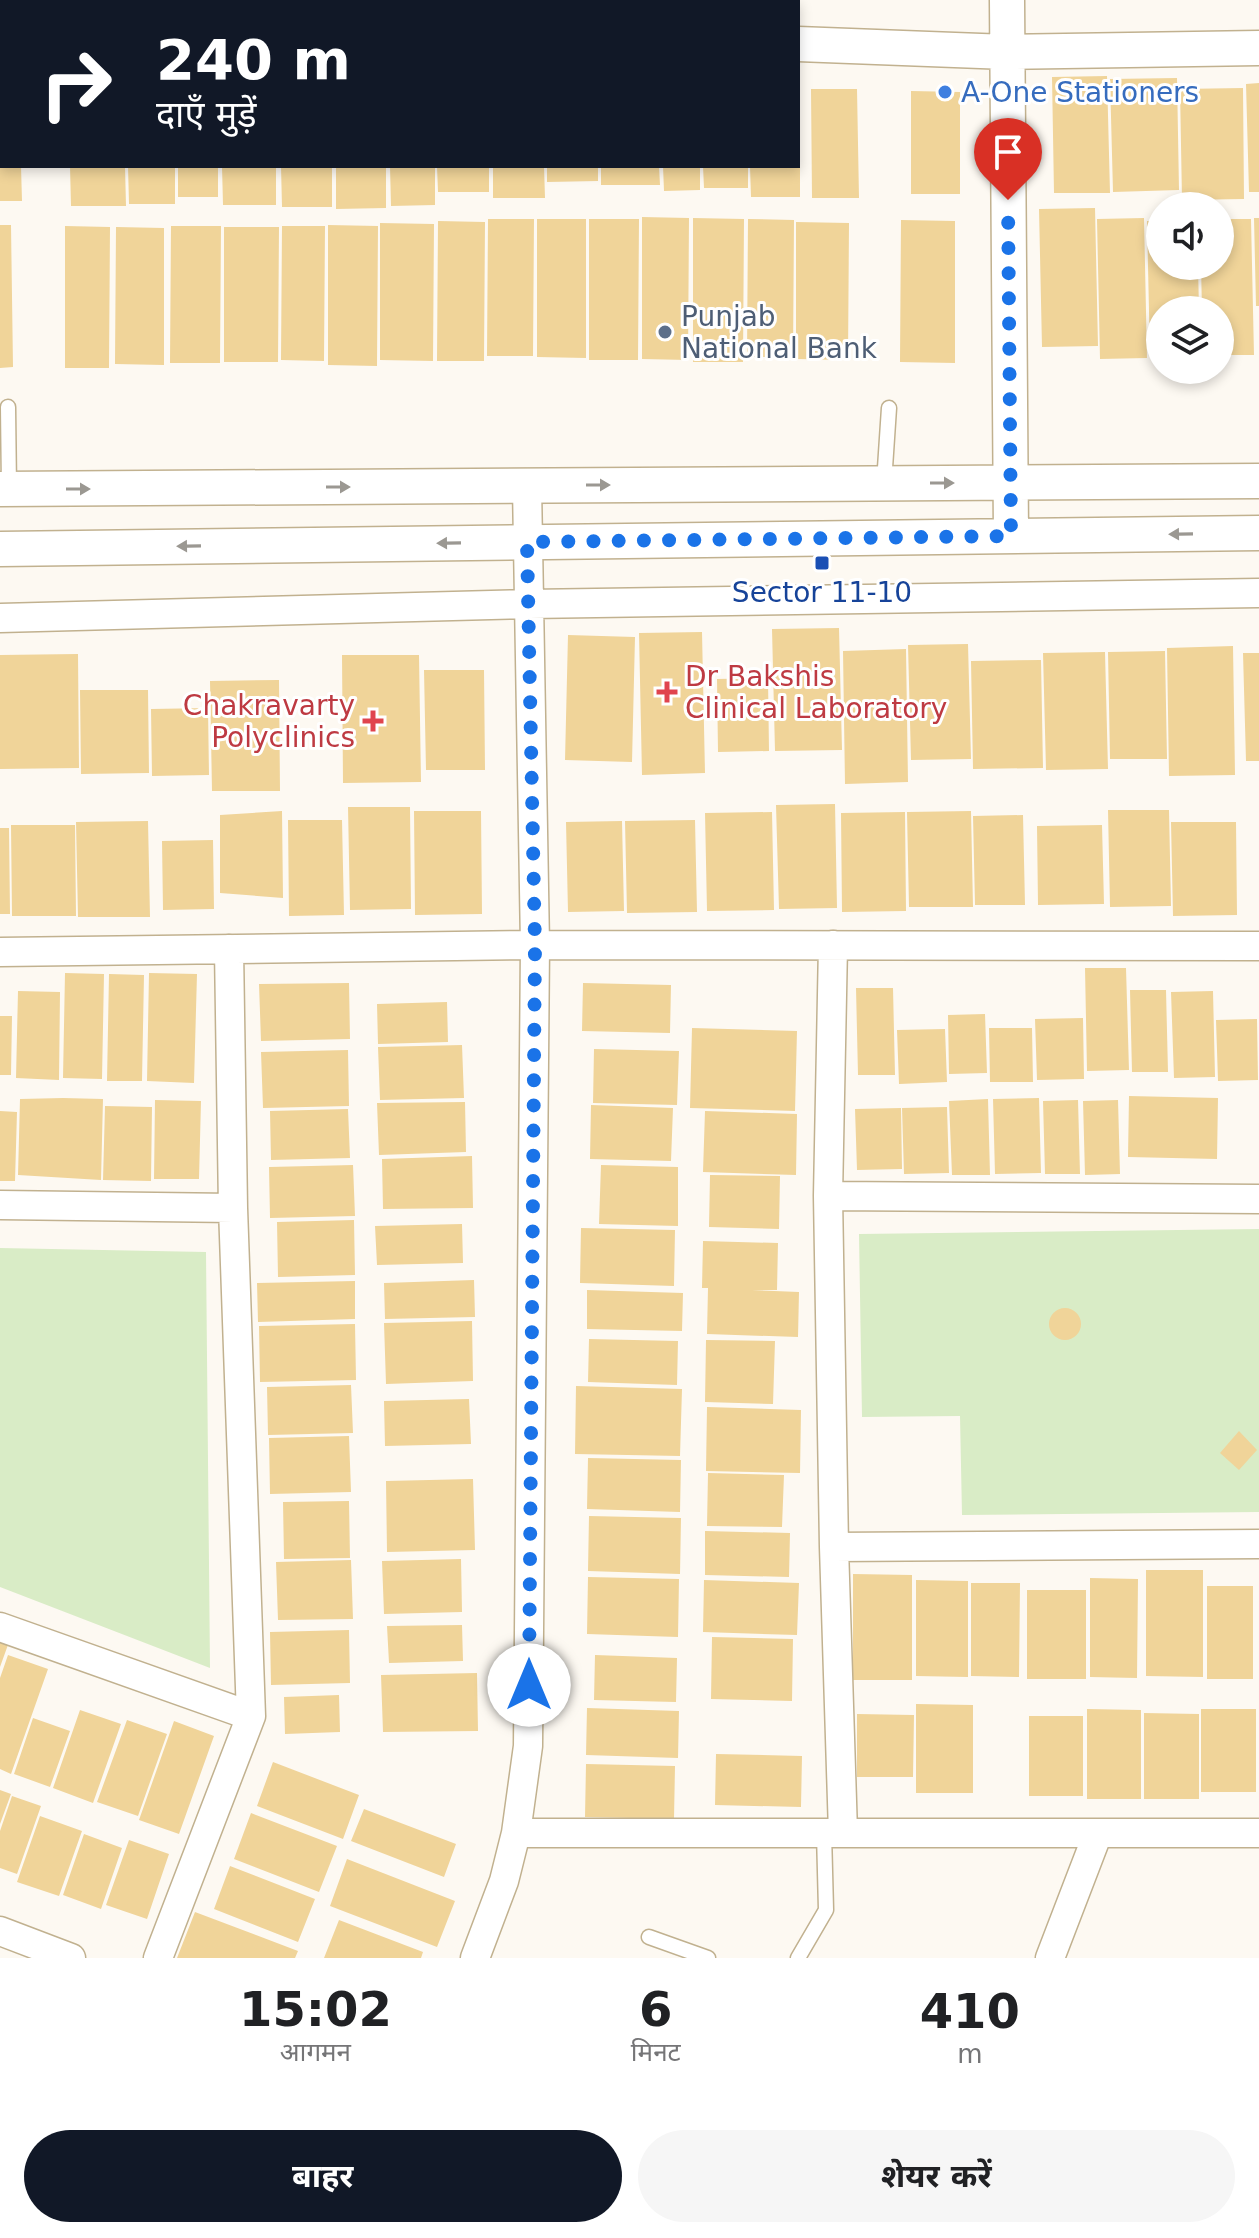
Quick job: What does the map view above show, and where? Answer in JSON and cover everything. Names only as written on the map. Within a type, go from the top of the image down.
[{"type":"street","points":[[1007,0],[1011,536]]},
{"type":"street","points":[[800,44],[1007,52],[1259,48]]},
{"type":"street","points":[[5,489],[1259,481]]},
{"type":"street","points":[[475,1958],[504,1881],[516,1833],[528,1746],[535,945],[527,486]]},
{"type":"street","points":[[0,549],[1259,533]]},
{"type":"street","points":[[0,618],[529,604],[1259,593]]},
{"type":"street","points":[[0,952],[535,945],[1259,946]]},
{"type":"street","points":[[833,945],[828,1196],[834,1547],[834,1833]]},
{"type":"street","points":[[158,1958],[251,1716],[233,1208],[229,949]]},
{"type":"street","points":[[828,1196],[1259,1199]]},
{"type":"street","points":[[0,1205],[233,1208]]},
{"type":"street","points":[[834,1547],[1259,1544]]},
{"type":"street","points":[[0,1627],[251,1716]]},
{"type":"street","points":[[516,1833],[1259,1833]]},
{"type":"street","points":[[1050,1958],[1098,1833]]},
{"type":"street","points":[[0,1931],[71,1958]]},
{"type":"lane","points":[[5,489],[8,407]]},
{"type":"lane","points":[[884,484],[889,408]]},
{"type":"lane","points":[[798,1958],[826,1910],[834,1833]]},
{"type":"lane","points":[[649,1937],[708,1958]]},
{"type":"green space","points":[[1259,1229],[1259,1512],[962,1515],[960,1416],[862,1417],[859,1234]]},
{"type":"green space","points":[[0,1248],[206,1252],[210,1668],[0,1587]]},
{"type":"building","points":[[1107,76],[1110,193],[1054,193],[1052,77]]},
{"type":"building","points":[[1177,78],[1179,190],[1113,192],[1110,79]]},
{"type":"building","points":[[1259,83],[1259,192],[1249,192],[1246,84]]},
{"type":"building","points":[[1243,88],[1244,199],[1234,199],[1234,192],[1182,192],[1180,89]]},
{"type":"building","points":[[811,89],[857,89],[859,198],[812,198]]},
{"type":"building","points":[[911,91],[960,92],[960,194],[911,194]]},
{"type":"building","points":[[0,168],[21,168],[22,201],[0,201]]},
{"type":"building","points":[[70,168],[125,168],[126,206],[71,206]]},
{"type":"building","points":[[128,168],[175,168],[175,204],[129,204]]},
{"type":"building","points":[[178,168],[218,168],[218,197],[178,197]]},
{"type":"building","points":[[222,168],[276,168],[276,205],[223,205]]},
{"type":"building","points":[[281,168],[332,168],[332,207],[282,207]]},
{"type":"building","points":[[336,168],[386,168],[386,208],[336,209]]},
{"type":"building","points":[[390,168],[435,168],[435,205],[391,206]]},
{"type":"building","points":[[437,168],[489,168],[489,192],[438,192]]},
{"type":"building","points":[[493,168],[544,168],[545,198],[493,198]]},
{"type":"building","points":[[547,168],[598,168],[598,181],[547,182]]},
{"type":"building","points":[[601,168],[659,168],[660,185],[601,185]]},
{"type":"building","points":[[663,168],[700,168],[700,190],[664,191]]},
{"type":"building","points":[[703,168],[748,168],[748,188],[704,188]]},
{"type":"building","points":[[750,168],[800,168],[800,197],[751,197]]},
{"type":"building","points":[[1095,208],[1098,346],[1042,347],[1039,209]]},
{"type":"building","points":[[642,217],[689,218],[688,360],[642,359]]},
{"type":"building","points":[[693,218],[744,219],[743,362],[693,362]]},
{"type":"building","points":[[1144,218],[1146,358],[1100,359],[1097,219]]},
{"type":"building","points":[[1254,218],[1259,218],[1259,306],[1256,306]]},
{"type":"building","points":[[488,219],[534,219],[533,356],[487,356]]},
{"type":"building","points":[[537,219],[586,219],[586,358],[537,357]]},
{"type":"building","points":[[589,219],[639,219],[638,360],[589,360]]},
{"type":"building","points":[[748,219],[794,220],[793,357],[747,357]]},
{"type":"building","points":[[1234,219],[1251,219],[1254,355],[1234,355],[1234,296],[1202,296],[1201,280],[1234,280]]},
{"type":"building","points":[[901,220],[955,221],[955,363],[900,362]]},
{"type":"building","points":[[438,221],[485,222],[484,361],[437,361]]},
{"type":"building","points":[[796,222],[849,223],[848,360],[796,359]]},
{"type":"building","points":[[380,223],[434,224],[433,361],[380,360]]},
{"type":"building","points":[[0,225],[11,225],[13,367],[0,368]]},
{"type":"building","points":[[328,225],[378,226],[377,366],[328,365]]},
{"type":"building","points":[[65,226],[110,227],[109,368],[65,368]]},
{"type":"building","points":[[171,226],[221,226],[220,363],[170,363]]},
{"type":"building","points":[[282,226],[325,226],[324,361],[281,360]]},
{"type":"building","points":[[116,227],[164,228],[164,365],[115,364]]},
{"type":"building","points":[[224,227],[279,227],[278,362],[224,362]]},
{"type":"building","points":[[1148,280],[1198,280],[1199,296],[1149,296]]},
{"type":"building","points":[[839,628],[842,750],[775,751],[772,629]]},
{"type":"building","points":[[702,632],[705,773],[642,775],[639,633]]},
{"type":"building","points":[[568,635],[635,637],[632,762],[565,760]]},
{"type":"building","points":[[968,644],[971,759],[911,760],[908,645]]},
{"type":"building","points":[[1233,646],[1235,775],[1169,776],[1167,648]]},
{"type":"building","points":[[906,649],[908,782],[845,784],[843,651]]},
{"type":"building","points":[[1165,651],[1167,759],[1110,759],[1108,652]]},
{"type":"building","points":[[1105,652],[1108,769],[1046,770],[1043,653]]},
{"type":"building","points":[[1243,653],[1259,653],[1259,761],[1246,761]]},
{"type":"building","points":[[78,654],[79,768],[0,769],[0,655]]},
{"type":"building","points":[[342,655],[419,655],[421,782],[343,783]]},
{"type":"building","points":[[1041,660],[1043,768],[973,769],[971,661]]},
{"type":"building","points":[[424,670],[484,670],[485,770],[426,770]]},
{"type":"building","points":[[768,678],[769,751],[718,752],[717,679]]},
{"type":"building","points":[[279,680],[280,791],[212,791],[210,681]]},
{"type":"building","points":[[80,690],[148,690],[149,773],[81,774]]},
{"type":"building","points":[[208,708],[209,775],[152,776],[151,709]]},
{"type":"building","points":[[835,804],[837,908],[779,909],[776,805]]},
{"type":"building","points":[[348,807],[410,807],[411,909],[350,910]]},
{"type":"building","points":[[1108,810],[1169,810],[1171,906],[1110,907]]},
{"type":"building","points":[[282,811],[283,898],[220,893],[220,815]]},
{"type":"building","points":[[414,811],[481,811],[482,914],[415,915]]},
{"type":"building","points":[[971,811],[973,907],[909,907],[907,812]]},
{"type":"building","points":[[772,812],[774,910],[707,911],[705,813]]},
{"type":"building","points":[[905,812],[906,911],[842,912],[841,813]]},
{"type":"building","points":[[1023,815],[1025,905],[975,905],[973,816]]},
{"type":"building","points":[[288,820],[342,820],[344,915],[289,916]]},
{"type":"building","points":[[695,820],[697,912],[627,913],[625,821]]},
{"type":"building","points":[[148,821],[150,917],[78,917],[76,822]]},
{"type":"building","points":[[622,821],[624,911],[568,912],[566,822]]},
{"type":"building","points":[[1171,822],[1236,822],[1237,915],[1173,916]]},
{"type":"building","points":[[11,825],[75,825],[76,916],[12,916]]},
{"type":"building","points":[[1102,825],[1104,904],[1038,905],[1037,826]]},
{"type":"building","points":[[0,828],[9,828],[10,914],[0,914]]},
{"type":"building","points":[[213,840],[214,909],[163,910],[162,841]]},
{"type":"building","points":[[1085,968],[1126,968],[1129,1070],[1087,1071]]},
{"type":"building","points":[[65,973],[104,974],[102,1079],[63,1078]]},
{"type":"building","points":[[149,973],[197,974],[194,1083],[147,1081]]},
{"type":"building","points":[[109,974],[144,975],[142,1081],[107,1081]]},
{"type":"building","points":[[349,983],[350,1039],[261,1041],[259,984]]},
{"type":"building","points":[[583,983],[671,985],[670,1033],[582,1031]]},
{"type":"building","points":[[856,988],[893,988],[895,1075],[858,1075]]},
{"type":"building","points":[[1130,990],[1166,990],[1168,1072],[1132,1072]]},
{"type":"building","points":[[18,991],[60,992],[59,1080],[16,1078]]},
{"type":"building","points":[[1213,991],[1215,1077],[1174,1078],[1171,992]]},
{"type":"building","points":[[447,1002],[448,1042],[378,1044],[377,1004]]},
{"type":"building","points":[[985,1014],[987,1073],[949,1074],[948,1015]]},
{"type":"building","points":[[0,1016],[12,1016],[11,1075],[0,1075]]},
{"type":"building","points":[[1083,1018],[1084,1079],[1037,1080],[1035,1019]]},
{"type":"building","points":[[1257,1019],[1258,1080],[1218,1081],[1216,1020]]},
{"type":"building","points":[[692,1028],[797,1031],[795,1111],[690,1108]]},
{"type":"building","points":[[989,1028],[1032,1028],[1033,1082],[990,1082]]},
{"type":"building","points":[[945,1029],[947,1082],[899,1084],[897,1030]]},
{"type":"building","points":[[462,1045],[464,1098],[380,1100],[378,1047]]},
{"type":"building","points":[[594,1049],[679,1051],[677,1105],[593,1103]]},
{"type":"building","points":[[348,1050],[349,1106],[263,1108],[261,1052]]},
{"type":"building","points":[[1129,1096],[1218,1098],[1217,1159],[1128,1157]]},
{"type":"building","points":[[1039,1098],[1041,1173],[995,1174],[993,1099]]},
{"type":"building","points":[[20,1099],[103,1099],[101,1180],[18,1175]]},
{"type":"building","points":[[988,1099],[990,1175],[952,1175],[949,1101]]},
{"type":"building","points":[[155,1100],[201,1101],[199,1179],[154,1179]]},
{"type":"building","points":[[1078,1100],[1080,1174],[1045,1174],[1043,1101]]},
{"type":"building","points":[[1118,1100],[1120,1174],[1085,1175],[1083,1101]]},
{"type":"building","points":[[465,1102],[466,1152],[379,1155],[377,1103]]},
{"type":"building","points":[[591,1105],[673,1108],[671,1161],[590,1159]]},
{"type":"building","points":[[105,1106],[152,1107],[151,1181],[103,1180]]},
{"type":"building","points":[[947,1107],[949,1173],[904,1174],[902,1108]]},
{"type":"building","points":[[901,1108],[902,1169],[857,1170],[855,1109]]},
{"type":"building","points":[[348,1109],[350,1158],[271,1160],[270,1111]]},
{"type":"building","points":[[0,1111],[17,1112],[15,1181],[0,1181]]},
{"type":"building","points":[[705,1111],[797,1114],[796,1175],[703,1172]]},
{"type":"building","points":[[472,1156],[473,1208],[383,1209],[382,1159]]},
{"type":"building","points":[[353,1165],[355,1216],[270,1218],[269,1167]]},
{"type":"building","points":[[601,1165],[678,1167],[678,1226],[599,1224]]},
{"type":"building","points":[[710,1175],[780,1176],[779,1229],[709,1227]]},
{"type":"building","points":[[354,1220],[355,1275],[278,1277],[277,1222]]},
{"type":"building","points":[[462,1224],[463,1263],[377,1265],[375,1226]]},
{"type":"building","points":[[581,1228],[675,1230],[674,1286],[580,1283]]},
{"type":"building","points":[[703,1241],[778,1243],[777,1290],[752,1290],[799,1292],[798,1337],[707,1334],[708,1288],[702,1288]]},
{"type":"building","points":[[474,1280],[475,1317],[385,1319],[384,1283]]},
{"type":"building","points":[[355,1281],[355,1319],[258,1322],[257,1283]]},
{"type":"building","points":[[587,1290],[683,1293],[682,1331],[587,1329]]},
{"type":"building","points":[[1065,1308],[1077,1312],[1081,1324],[1077,1336],[1065,1340],[1053,1336],[1049,1324],[1053,1312]]},
{"type":"building","points":[[472,1321],[473,1381],[386,1384],[384,1323]]},
{"type":"building","points":[[355,1324],[356,1380],[260,1382],[259,1326]]},
{"type":"building","points":[[589,1339],[678,1341],[677,1385],[588,1382]]},
{"type":"building","points":[[706,1340],[775,1341],[773,1404],[705,1402]]},
{"type":"building","points":[[351,1385],[353,1433],[268,1435],[267,1387]]},
{"type":"building","points":[[576,1386],[682,1389],[680,1456],[575,1454]]},
{"type":"building","points":[[469,1399],[471,1444],[385,1446],[384,1401]]},
{"type":"building","points":[[707,1407],[801,1410],[800,1473],[706,1471]]},
{"type":"building","points":[[1239,1431],[1257,1450],[1239,1470],[1220,1453]]},
{"type":"building","points":[[349,1436],[351,1492],[270,1494],[269,1438]]},
{"type":"building","points":[[588,1458],[681,1460],[680,1512],[587,1509]]},
{"type":"building","points":[[708,1473],[784,1475],[782,1527],[707,1526]]},
{"type":"building","points":[[473,1479],[475,1550],[387,1552],[386,1481]]},
{"type":"building","points":[[349,1501],[350,1558],[284,1559],[283,1502]]},
{"type":"building","points":[[589,1516],[681,1518],[680,1574],[588,1571]]},
{"type":"building","points":[[705,1531],[790,1533],[789,1577],[705,1575]]},
{"type":"building","points":[[461,1559],[462,1612],[384,1614],[382,1561]]},
{"type":"building","points":[[351,1560],[353,1619],[278,1620],[276,1562]]},
{"type":"building","points":[[1146,1570],[1203,1570],[1203,1677],[1146,1676]]},
{"type":"building","points":[[853,1574],[912,1575],[912,1680],[853,1680]]},
{"type":"building","points":[[588,1577],[679,1579],[678,1637],[587,1634]]},
{"type":"building","points":[[1090,1578],[1138,1579],[1137,1678],[1090,1677]]},
{"type":"building","points":[[704,1580],[799,1583],[797,1635],[703,1632]]},
{"type":"building","points":[[916,1580],[968,1581],[968,1677],[916,1676]]},
{"type":"building","points":[[971,1583],[1020,1583],[1019,1677],[971,1676]]},
{"type":"building","points":[[1207,1586],[1253,1586],[1253,1679],[1207,1679]]},
{"type":"building","points":[[1027,1590],[1086,1590],[1086,1679],[1027,1679]]},
{"type":"building","points":[[462,1625],[463,1661],[389,1663],[387,1626]]},
{"type":"building","points":[[349,1630],[350,1683],[271,1685],[270,1632]]},
{"type":"building","points":[[712,1637],[793,1639],[792,1701],[711,1699]]},
{"type":"building","points":[[0,1639],[9,1642],[0,1667]]},
{"type":"building","points":[[8,1655],[48,1669],[11,1774],[0,1769],[0,1678]]},
{"type":"building","points":[[595,1655],[677,1658],[676,1702],[594,1700]]},
{"type":"building","points":[[477,1673],[478,1731],[383,1732],[381,1675]]},
{"type":"building","points":[[339,1695],[340,1732],[285,1734],[284,1697]]},
{"type":"building","points":[[916,1704],[973,1705],[973,1793],[916,1793]]},
{"type":"building","points":[[587,1708],[679,1711],[678,1758],[586,1755]]},
{"type":"building","points":[[1087,1709],[1141,1710],[1141,1799],[1087,1799]]},
{"type":"building","points":[[1201,1709],[1256,1709],[1256,1792],[1201,1792]]},
{"type":"building","points":[[80,1710],[121,1724],[93,1803],[53,1788]]},
{"type":"building","points":[[1144,1713],[1199,1714],[1199,1799],[1144,1799]]},
{"type":"building","points":[[857,1714],[914,1715],[913,1777],[857,1777]]},
{"type":"building","points":[[1029,1716],[1083,1716],[1083,1796],[1029,1796]]},
{"type":"building","points":[[33,1718],[70,1731],[50,1787],[14,1774]]},
{"type":"building","points":[[127,1720],[167,1734],[138,1816],[97,1802]]},
{"type":"building","points":[[174,1721],[214,1736],[179,1834],[139,1820]]},
{"type":"building","points":[[716,1754],[802,1756],[801,1807],[715,1805]]},
{"type":"building","points":[[273,1762],[359,1795],[343,1839],[257,1806]]},
{"type":"building","points":[[586,1764],[675,1766],[674,1819],[585,1817]]},
{"type":"building","points":[[0,1790],[11,1794],[0,1824]]},
{"type":"building","points":[[12,1796],[41,1806],[17,1874],[0,1868],[0,1831]]},
{"type":"building","points":[[364,1809],[456,1844],[444,1877],[351,1841]]},
{"type":"building","points":[[251,1813],[337,1846],[319,1892],[234,1859]]},
{"type":"building","points":[[40,1816],[82,1831],[59,1896],[17,1882]]},
{"type":"building","points":[[84,1834],[122,1848],[101,1909],[63,1895]]},
{"type":"building","points":[[129,1840],[169,1854],[147,1919],[106,1905]]},
{"type":"building","points":[[347,1859],[455,1901],[437,1947],[330,1906]]},
{"type":"building","points":[[230,1866],[315,1899],[298,1942],[214,1909]]},
{"type":"building","points":[[195,1912],[298,1951],[295,1958],[177,1958]]},
{"type":"building","points":[[339,1920],[423,1952],[421,1958],[324,1958]]},
{"type":"place","name":"A-One Stationers","points":[[945,92]]},
{"type":"place","name":"Punjab National Bank","points":[[665,332]]},
{"type":"place","name":"Sector 11-10","points":[[822,563]]},
{"type":"place","name":"Dr Bakshis Clinical Laboratory","points":[[667,692]]},
{"type":"place","name":"Chakravarty Polyclinics","points":[[373,721]]},
{"type":"route","points":[[529,1685],[535,945],[527,542],[1011,536],[1008,200]]}]
